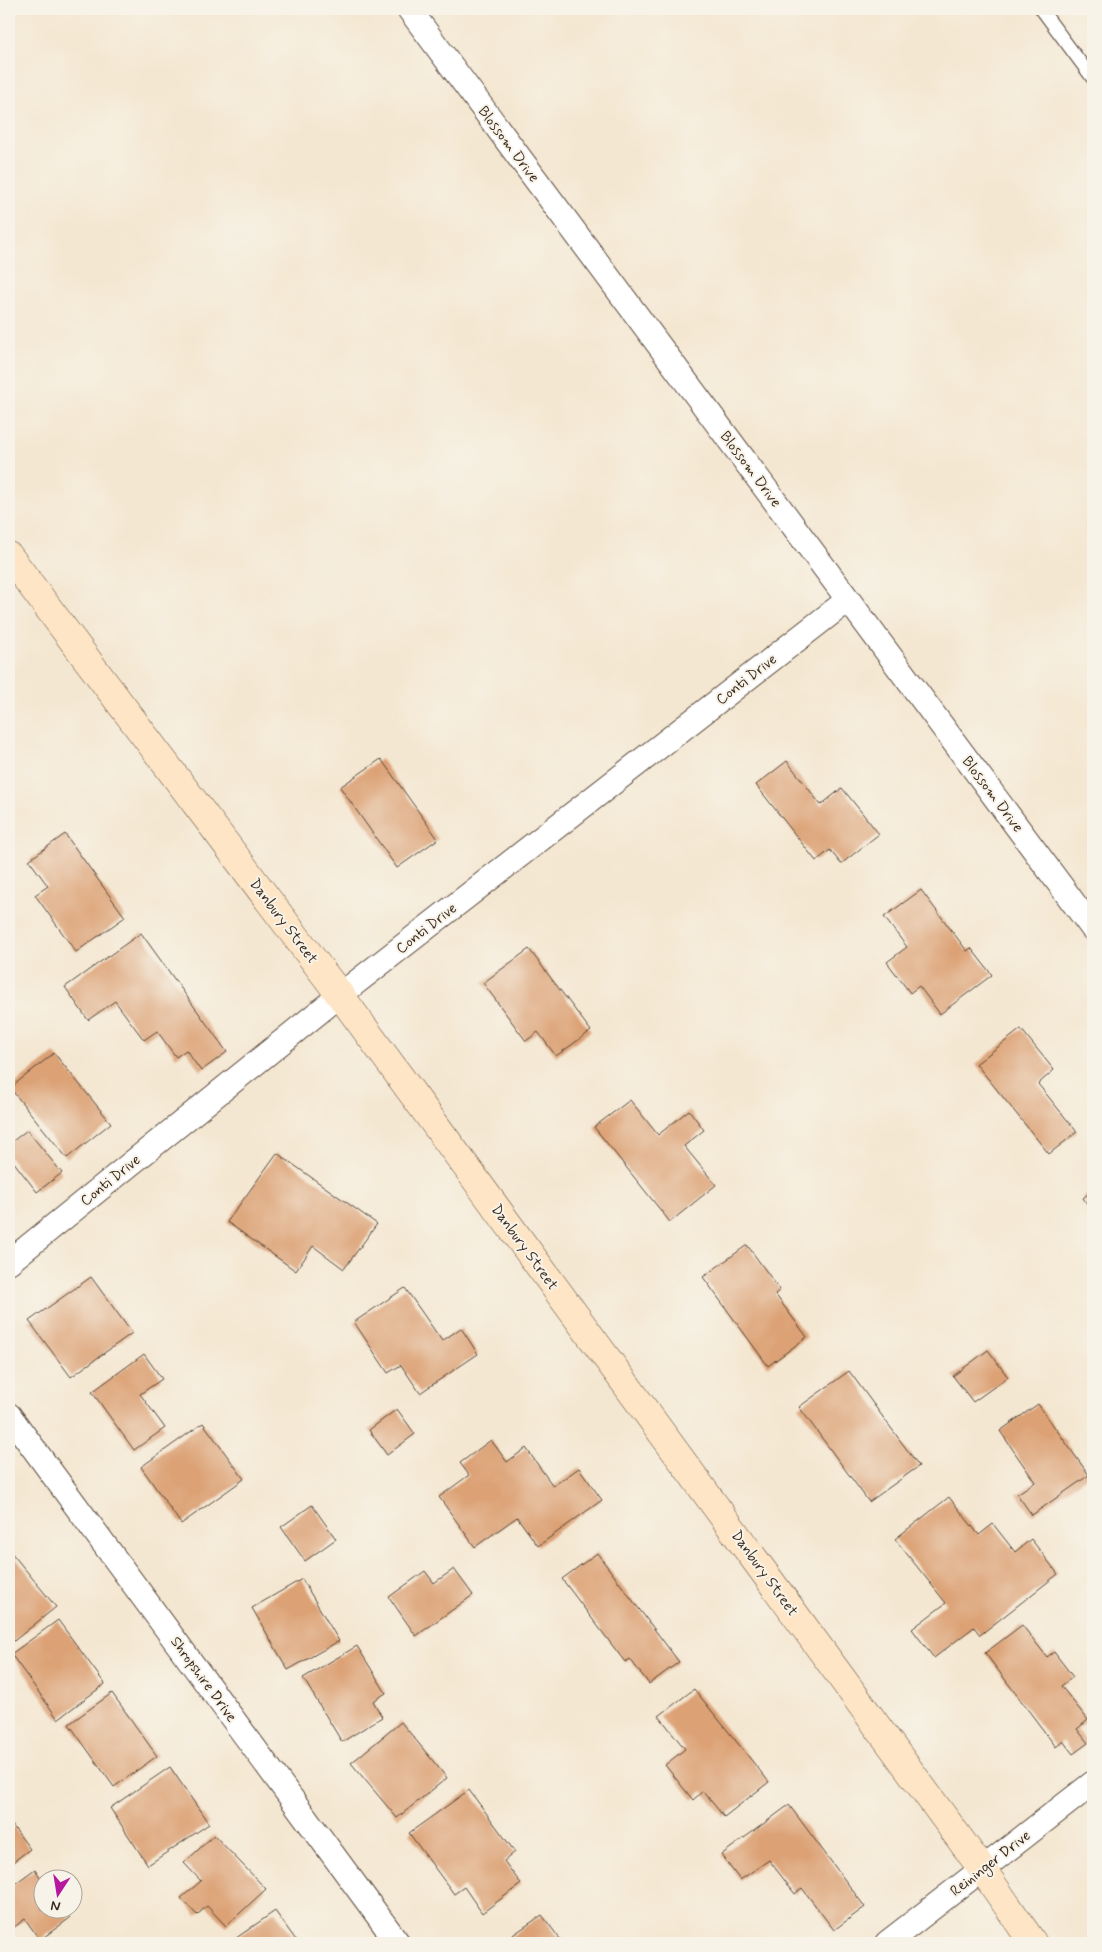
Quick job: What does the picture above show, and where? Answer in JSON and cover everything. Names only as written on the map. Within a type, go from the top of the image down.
[{"type":"street","name":"Blossom Drive","points":[[409,9],[1093,929]]},
{"type":"street","name":"Danbury Street","points":[[9,556],[340,995],[982,1869],[1033,1943]]},
{"type":"street","name":"Conti Drive","points":[[9,1262],[340,995],[848,600]]},
{"type":"street","name":"Shropshire Drive","points":[[9,1415],[398,1943]]},
{"type":"street","name":"Reininger Drive","points":[[887,1943],[1093,1784]]},
{"type":"lane","points":[[1041,9],[1093,80]]},
{"type":"building","points":[[381,759],[438,839],[397,868],[340,787]]},
{"type":"building","points":[[787,761],[821,805],[842,788],[879,834],[841,864],[830,850],[816,861],[756,785]]},
{"type":"building","points":[[65,834],[125,917],[76,952],[35,895],[48,886],[29,860]]},
{"type":"building","points":[[921,890],[967,951],[971,948],[992,975],[940,1014],[919,986],[910,993],[887,962],[907,947],[884,917]]},
{"type":"building","points":[[141,933],[227,1052],[201,1071],[186,1050],[176,1057],[157,1031],[144,1040],[115,1001],[88,1020],[65,987]]},
{"type":"building","points":[[529,949],[591,1031],[556,1056],[538,1032],[526,1041],[483,983]]},
{"type":"building","points":[[1021,1029],[1054,1070],[1038,1084],[1077,1132],[1049,1154],[976,1064]]},
{"type":"building","points":[[54,1053],[111,1123],[67,1158],[10,1088]]},
{"type":"building","points":[[630,1100],[658,1135],[689,1110],[704,1130],[684,1146],[716,1185],[670,1222],[594,1127]]},
{"type":"building","points":[[27,1130],[62,1173],[37,1192],[9,1156],[9,1144]]},
{"type":"building","points":[[277,1153],[377,1224],[344,1269],[313,1246],[296,1271],[227,1222]]},
{"type":"building","points":[[1093,1190],[1093,1212],[1083,1198]]},
{"type":"building","points":[[747,1245],[780,1290],[775,1294],[807,1337],[768,1366],[703,1277]]},
{"type":"building","points":[[91,1277],[132,1333],[71,1377],[29,1321]]},
{"type":"building","points":[[405,1288],[442,1341],[461,1328],[478,1354],[420,1393],[401,1365],[388,1373],[354,1322]]},
{"type":"building","points":[[988,1350],[1008,1377],[973,1402],[953,1376]]},
{"type":"building","points":[[144,1354],[162,1379],[140,1394],[165,1428],[134,1450],[92,1392]]},
{"type":"building","points":[[849,1371],[919,1466],[869,1502],[799,1407]]},
{"type":"building","points":[[1038,1404],[1089,1475],[1032,1515],[1017,1494],[1035,1482],[1000,1431]]},
{"type":"building","points":[[397,1409],[415,1434],[387,1455],[369,1430]]},
{"type":"building","points":[[203,1423],[244,1479],[181,1524],[141,1467]]},
{"type":"building","points":[[491,1440],[507,1462],[526,1448],[553,1486],[579,1468],[602,1500],[538,1546],[517,1517],[475,1547],[439,1497],[469,1475],[460,1463]]},
{"type":"building","points":[[949,1497],[979,1535],[993,1524],[1015,1552],[1031,1539],[1058,1574],[980,1635],[974,1627],[934,1658],[912,1629],[946,1603],[895,1539]]},
{"type":"building","points":[[312,1505],[336,1539],[305,1561],[281,1527]]},
{"type":"building","points":[[9,1552],[56,1607],[9,1645]]},
{"type":"building","points":[[597,1553],[679,1662],[649,1684],[630,1659],[625,1662],[562,1579]]},
{"type":"building","points":[[454,1569],[473,1595],[416,1636],[389,1597],[425,1571],[434,1583]]},
{"type":"building","points":[[302,1579],[339,1641],[288,1670],[252,1608]]},
{"type":"building","points":[[58,1620],[105,1684],[58,1719],[11,1654]]},
{"type":"building","points":[[1022,1625],[1047,1657],[1054,1652],[1073,1677],[1061,1686],[1088,1720],[1077,1729],[1088,1743],[1073,1754],[1063,1741],[1056,1747],[985,1653]]},
{"type":"building","points":[[357,1646],[386,1693],[373,1701],[382,1717],[342,1742],[303,1678]]},
{"type":"building","points":[[694,1689],[769,1782],[724,1817],[703,1791],[693,1800],[665,1765],[685,1749],[659,1716]]},
{"type":"building","points":[[112,1693],[157,1756],[114,1787],[69,1724]]},
{"type":"building","points":[[401,1722],[447,1778],[397,1818],[351,1763]]},
{"type":"building","points":[[170,1767],[209,1824],[148,1865],[110,1808]]},
{"type":"building","points":[[469,1790],[515,1852],[504,1861],[521,1884],[482,1913],[464,1887],[454,1894],[409,1833]]},
{"type":"building","points":[[789,1805],[865,1907],[834,1930],[802,1888],[795,1894],[769,1860],[740,1880],[721,1855]]},
{"type":"building","points":[[9,1821],[30,1849],[9,1865]]},
{"type":"building","points":[[214,1835],[266,1889],[226,1926],[207,1906],[197,1915],[181,1898],[201,1881],[184,1863]]},
{"type":"building","points":[[32,1871],[32,1920],[67,1920],[40,1940],[25,1919],[9,1931],[9,1888]]},
{"type":"building","points":[[275,1911],[298,1943],[229,1943]]},
{"type":"building","points":[[542,1915],[563,1943],[501,1943]]}]
